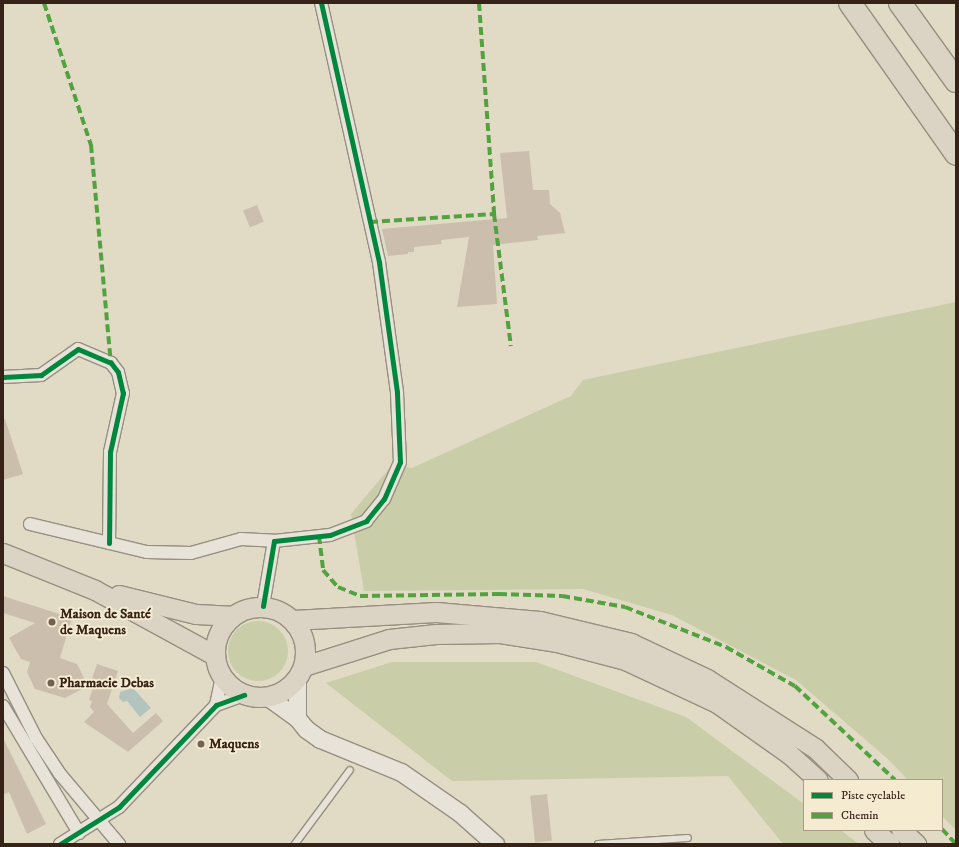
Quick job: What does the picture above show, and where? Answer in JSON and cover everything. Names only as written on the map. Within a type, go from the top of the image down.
[{"type":"highway","points":[[850,3],[956,154]]},
{"type":"highway","points":[[900,3],[956,81]]},
{"type":"main road","points":[[3,553],[95,590],[214,655]]},
{"type":"main road","points":[[95,590],[196,614],[231,616]]},
{"type":"main road","points":[[297,718],[300,673],[306,649],[302,632],[293,620],[278,610],[263,606],[246,608],[231,616],[218,634],[214,655],[222,676],[230,687],[244,695],[268,697],[284,692],[300,673],[389,639],[436,634],[500,633],[557,642],[625,660],[717,703],[788,753],[817,779]]},
{"type":"main road","points":[[293,620],[436,612],[540,621],[631,643],[707,679],[815,748],[847,779]]},
{"type":"main road","points":[[268,697],[297,718],[306,729],[320,739],[408,777],[460,813],[495,844]]},
{"type":"main road","points":[[875,831],[889,844]]},
{"type":"main road","points":[[902,831],[916,844]]},
{"type":"street","points":[[30,524],[147,552],[191,553],[241,539],[274,541],[330,535],[366,521],[384,499],[400,462],[397,392],[379,262],[321,3]]},
{"type":"street","points":[[3,377],[41,375],[78,350],[110,363],[118,372],[123,393],[110,452],[109,543]]},
{"type":"street","points":[[263,606],[274,541]]},
{"type":"street","points":[[3,673],[36,738],[60,774],[119,844]]},
{"type":"street","points":[[216,705],[222,676]]},
{"type":"street","points":[[60,844],[100,821],[138,789],[216,705],[244,695]]},
{"type":"street","points":[[3,706],[79,833]]},
{"type":"lane","points":[[295,844],[350,770]]},
{"type":"lane","points":[[598,844],[688,838]]},
{"type":"green space","points":[[956,302],[956,830],[943,817],[943,779],[907,779],[889,760],[796,680],[672,615],[583,589],[364,591],[351,514],[392,465],[412,468],[571,396],[583,380]]},
{"type":"green space","points":[[258,621],[274,626],[279,630],[283,635],[288,651],[283,667],[279,672],[274,676],[258,681],[242,676],[237,672],[233,667],[228,651],[233,635],[237,630],[242,626]]},
{"type":"green space","points":[[392,662],[536,662],[686,717],[803,803],[803,831],[841,831],[859,844],[783,844],[728,776],[452,781],[326,683]]},
{"type":"shaded area","points":[[133,688],[151,708],[140,717],[127,701],[123,702],[119,698],[120,692]]},
{"type":"building","points":[[529,151],[533,190],[549,190],[550,204],[560,213],[565,233],[537,236],[538,240],[493,245],[497,304],[457,307],[469,237],[441,240],[442,244],[414,247],[414,252],[388,256],[382,229],[507,218],[500,153]]},
{"type":"building","points":[[257,205],[264,222],[250,227],[243,211]]},
{"type":"building","points":[[3,419],[5,419],[23,474],[3,480]]},
{"type":"building","points":[[3,596],[72,618],[60,658],[77,664],[88,686],[65,698],[35,689],[27,672],[30,662],[21,659],[9,638],[35,623],[3,613]]},
{"type":"building","points":[[97,664],[118,671],[107,704],[133,733],[156,713],[163,721],[128,752],[84,722],[94,712],[90,707],[92,701],[89,700],[95,682],[90,685]]},
{"type":"building","points":[[3,738],[46,824],[27,834],[9,792],[3,795]]},
{"type":"building","points":[[547,794],[552,841],[535,843],[530,796]]},
{"type":"marked path","points":[[44,3],[91,145],[111,363]]},
{"type":"marked path","points":[[479,3],[494,214],[511,346]]},
{"type":"marked path","points":[[370,222],[494,214]]},
{"type":"marked path","points":[[319,536],[323,570],[338,587],[360,596],[499,594],[562,596],[625,607],[726,647],[795,686],[894,779]]},
{"type":"marked path","points":[[943,830],[956,844]]},
{"type":"cycle path","points":[[263,606],[274,541],[330,535],[366,521],[384,499],[400,462],[397,392],[379,262],[321,3]]},
{"type":"cycle path","points":[[3,377],[41,375],[78,349],[111,363],[118,372],[123,393],[110,452],[109,543]]},
{"type":"cycle path","points":[[60,844],[119,807],[216,705],[244,695]]},
{"type":"place","name":"Maison de Santé de Maquens","points":[[52,622]]},
{"type":"place","name":"Pharmacie Debas","points":[[51,683]]},
{"type":"place","name":"Maquens","points":[[201,744]]}]
